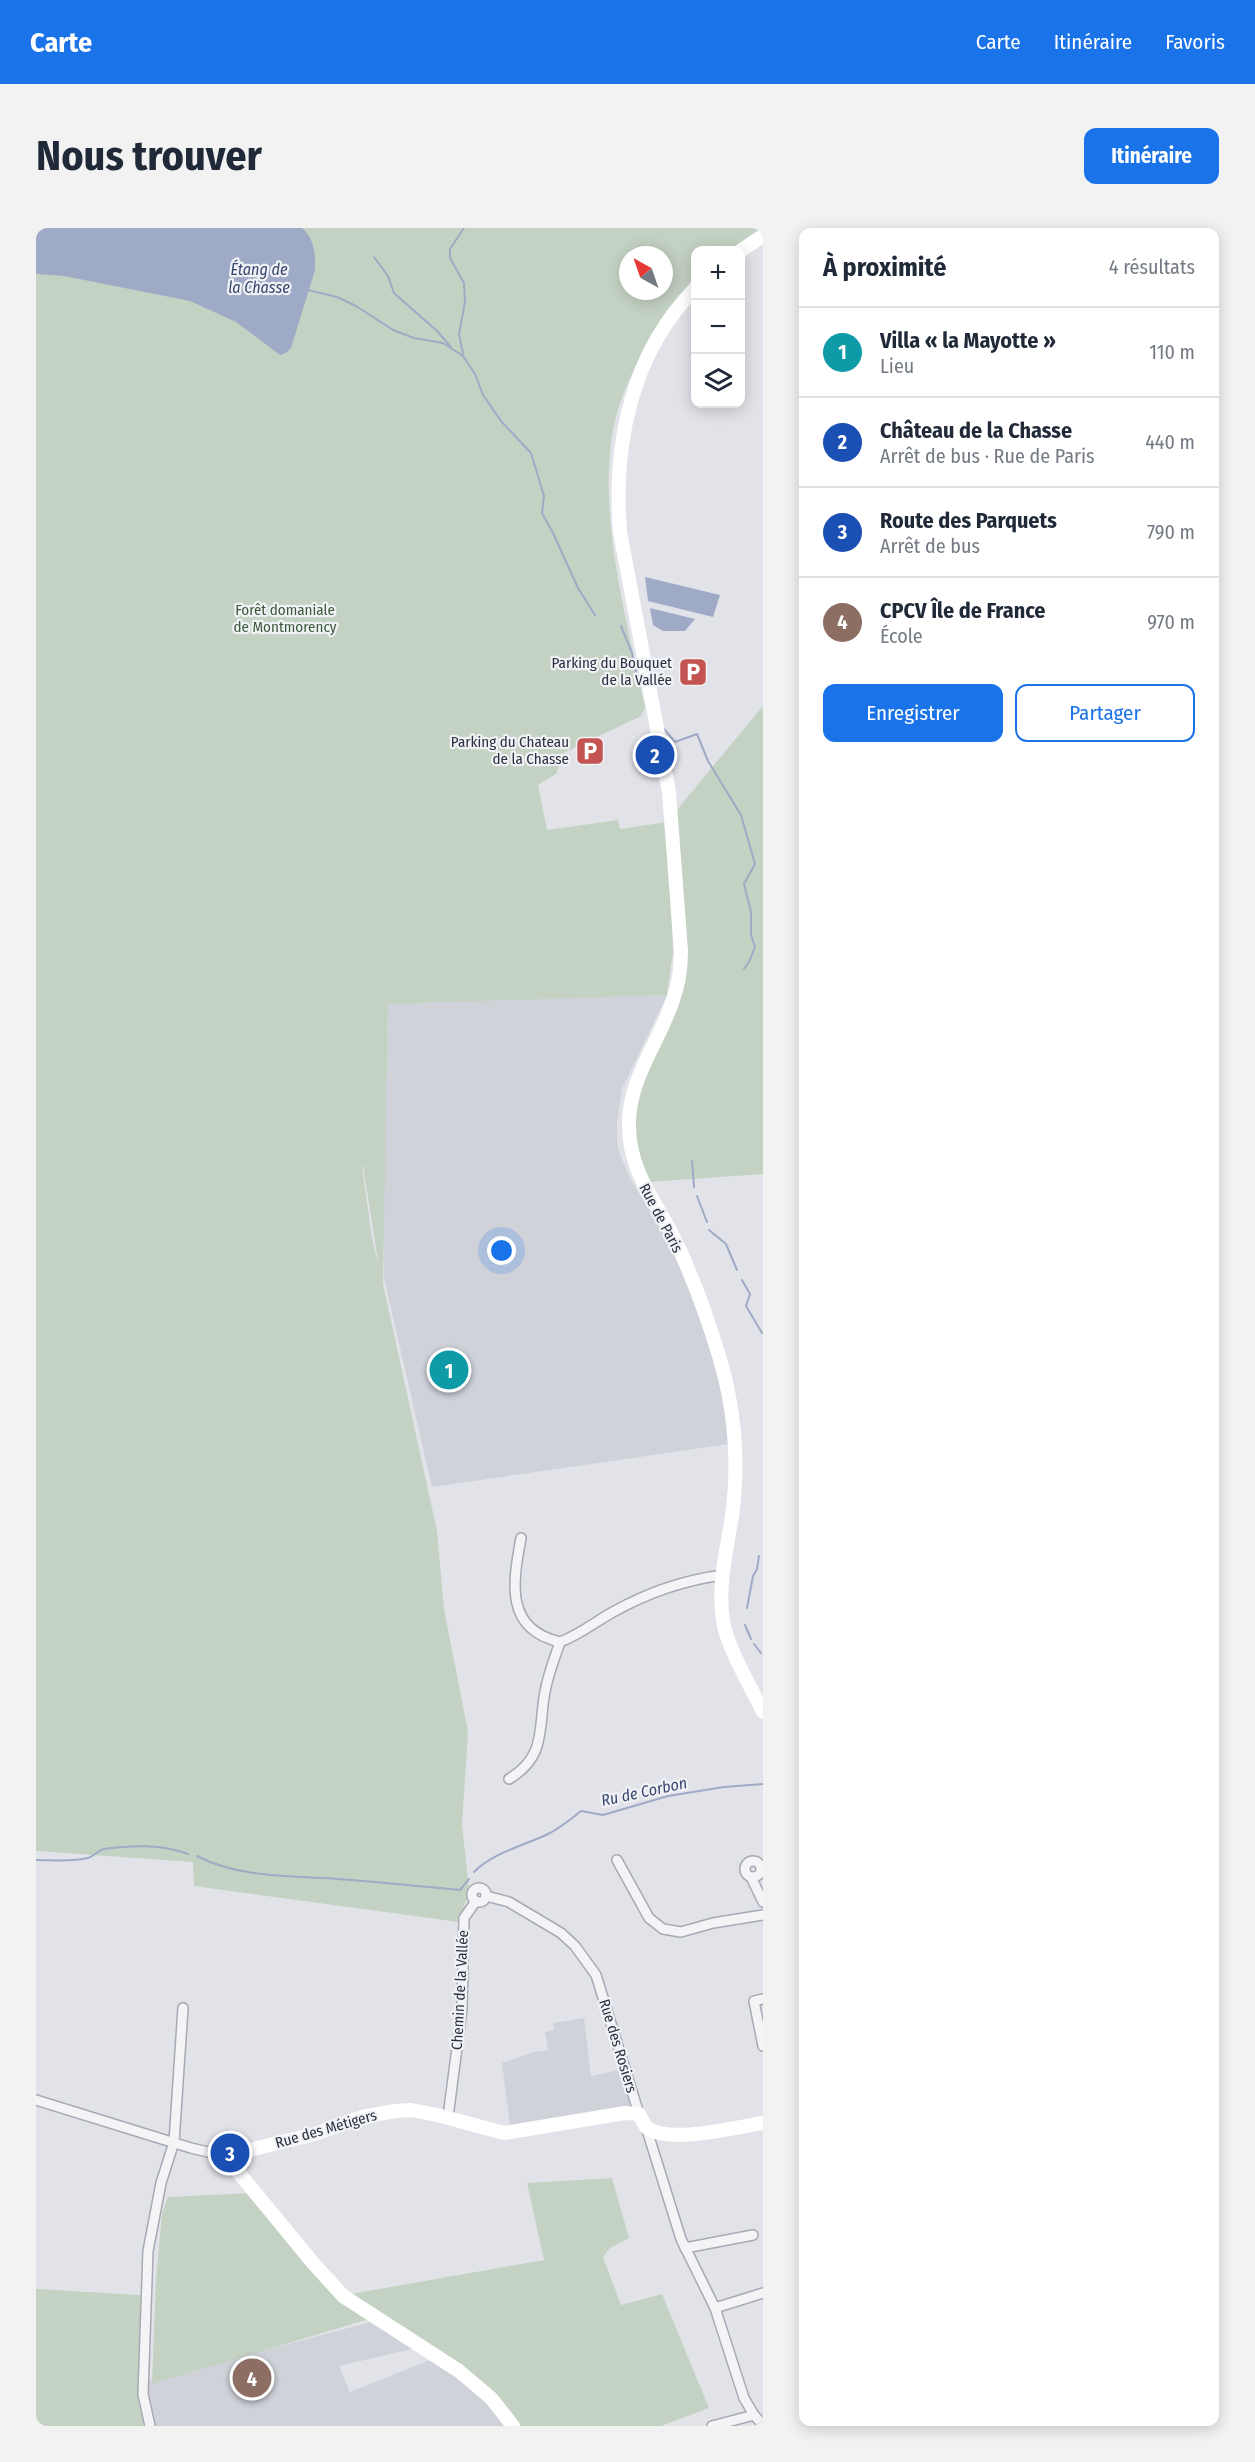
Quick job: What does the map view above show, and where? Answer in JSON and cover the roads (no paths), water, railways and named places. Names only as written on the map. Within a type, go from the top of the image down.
[{"type":"main road","points":[[745,248],[763,236]]},
{"type":"main road","name":"Rue de Paris","points":[[691,293],[682,301],[653,348],[627,410],[620,447],[617,496],[620,532],[669,792],[681,951],[680,977],[673,1002],[636,1081],[628,1125],[630,1153],[645,1189],[678,1246],[719,1356],[728,1392],[735,1464],[733,1506],[720,1594],[724,1626],[763,1712]]},
{"type":"main road","name":"Rue des Métigers","points":[[225,2156],[315,2134],[378,2113],[411,2110],[448,2117],[504,2133],[625,2113],[643,2121],[660,2133],[677,2136],[763,2123]]},
{"type":"main road","points":[[225,2156],[343,2296],[459,2371],[491,2398],[513,2426]]},
{"type":"street","points":[[521,1538],[516,1567],[517,1607],[522,1619],[535,1633],[560,1642],[574,1637],[612,1612],[650,1594],[694,1579],[723,1575]]},
{"type":"street","points":[[509,1779],[526,1767],[540,1740],[545,1689],[560,1642]]},
{"type":"street","points":[[617,1860],[649,1918],[663,1929],[681,1932],[713,1923],[763,1915]]},
{"type":"street","points":[[751,1877],[763,1902]]},
{"type":"street","name":"Chemin de la Vallée","points":[[448,2117],[462,2009],[464,1918],[476,1901],[482,1902],[486,1896]]},
{"type":"street","name":"Rue des Rosiers","points":[[486,1896],[509,1902],[561,1933],[575,1946],[596,1975],[685,2248],[715,2308],[744,2398],[763,2425]]},
{"type":"street","points":[[763,1999],[754,2001],[763,2046]]},
{"type":"street","points":[[150,2426],[142,2394],[148,2251],[161,2183],[174,2142],[183,2008]]},
{"type":"street","points":[[36,2100],[225,2156]]},
{"type":"street","points":[[685,2248],[753,2235]]},
{"type":"street","points":[[715,2308],[763,2294]]},
{"type":"street","points":[[712,2426],[754,2415]]},
{"type":"water","name":"Étang de la Chasse","points":[[36,228],[302,228],[312,242],[315,270],[291,348],[280,355],[236,322],[190,301],[64,276],[36,274]]},
{"type":"water","points":[[645,577],[720,595],[713,617],[648,601]]},
{"type":"water","points":[[650,608],[695,619],[685,631],[663,631],[653,625]]},
{"type":"waterway","points":[[463,354],[459,334],[465,302],[464,283],[450,258],[450,249],[464,228]]},
{"type":"waterway","points":[[374,257],[388,276],[394,293],[437,331],[451,347]]},
{"type":"waterway","points":[[308,290],[337,297],[356,306],[393,330],[414,338],[443,343],[463,356],[475,374],[483,395],[501,421],[531,453],[544,496],[542,513],[578,588],[595,615]]},
{"type":"waterway","points":[[621,626],[632,653],[636,671]]},
{"type":"waterway","points":[[664,729],[675,742],[697,734],[708,761],[741,815],[755,864],[744,884],[751,912],[751,935],[755,947],[744,969]]},
{"type":"waterway","points":[[692,1161],[694,1187]]},
{"type":"waterway","points":[[697,1196],[707,1222]]},
{"type":"waterway","points":[[709,1230],[726,1244],[737,1270]]},
{"type":"waterway","points":[[742,1280],[750,1294],[746,1306],[762,1333]]},
{"type":"waterway","points":[[747,1608],[759,1556]]},
{"type":"waterway","points":[[745,1625],[751,1639]]},
{"type":"waterway","points":[[754,1644],[761,1653]]},
{"type":"waterway","name":"Ru de Corbon","points":[[474,1872],[498,1855],[555,1830],[581,1811],[603,1815],[668,1796],[724,1787],[763,1784]]},
{"type":"waterway","name":"Ru de Corbon","points":[[36,1860],[82,1859],[104,1849],[136,1846],[168,1848],[188,1854]]},
{"type":"waterway","name":"Ru de Corbon","points":[[197,1856],[227,1868],[275,1875],[460,1890],[469,1879]]},
{"type":"place","name":"Parking du Bouquet de la Vallée","points":[[693,672]]},
{"type":"place","name":"Parking du Chateau de la Chasse","points":[[590,751]]},
{"type":"place","name":"Château de la Chasse","points":[[655,755]]},
{"type":"place","name":"Villa « la Mayotte »","points":[[449,1370]]},
{"type":"place","name":"Route des Parquets","points":[[230,2153]]},
{"type":"place","name":"CPCV Île de France","points":[[252,2378]]},
{"type":"park label","name":"Forêt domaniale de Montmorency","points":[[285,618]]}]
